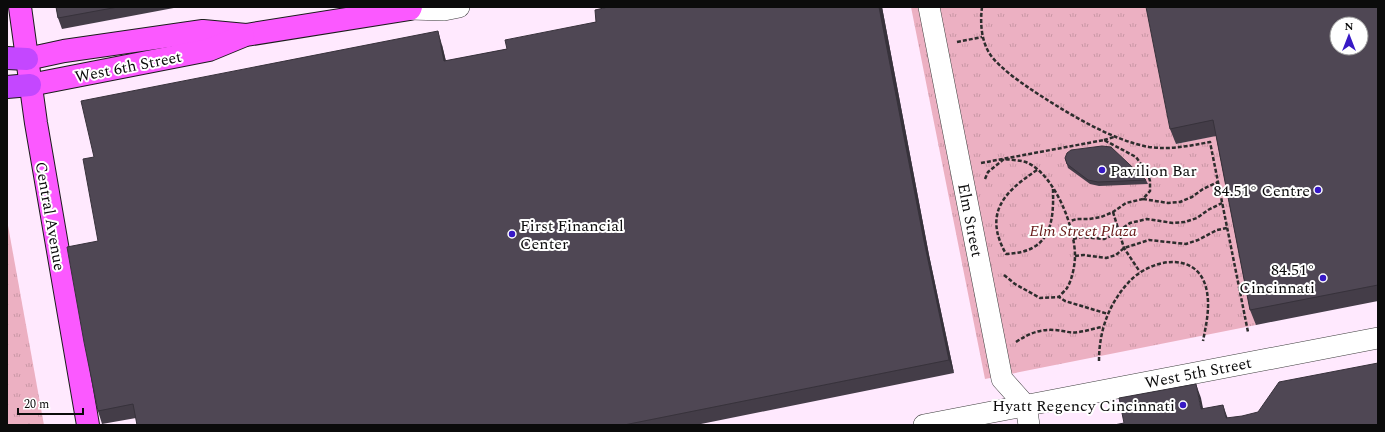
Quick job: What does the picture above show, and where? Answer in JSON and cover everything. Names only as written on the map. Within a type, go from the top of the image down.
[{"type":"highway","name":"West 6th Street","points":[[7,87],[30,85]]},
{"type":"main road","name":"Central Avenue","points":[[20,7],[17,58],[30,85],[88,425]]},
{"type":"main road","name":"West 6th Street","points":[[17,58],[203,31],[246,34],[411,8]]},
{"type":"main road","name":"West 6th Street","points":[[30,85],[209,50],[246,34]]},
{"type":"street","name":"West 6th Street","points":[[411,8],[444,10],[459,7]]},
{"type":"street","name":"Elm Street","points":[[929,7],[1002,380],[1028,415]]},
{"type":"street","name":"West 5th Street","points":[[924,425],[1028,415],[1378,338]]},
{"type":"path","points":[[982,7],[982,37],[991,56],[1012,76],[1055,105],[1114,136],[1148,147],[1175,149],[1210,142],[1248,332]]},
{"type":"path","points":[[960,167],[1104,140],[1114,136]]},
{"type":"path","points":[[1104,140],[1136,157],[1148,174],[1150,191],[1143,199]]},
{"type":"path","points":[[983,182],[988,172],[1004,159],[1028,163],[1037,170],[1053,188],[1070,221],[1076,256],[1073,272],[1067,288],[1059,297]]},
{"type":"path","points":[[1037,170],[1020,181],[1008,192],[999,205],[997,225],[1000,242],[1006,254],[1018,253],[1030,249],[1041,242],[1050,229],[1054,211],[1053,188]]},
{"type":"path","points":[[1070,221],[1101,217],[1113,212],[1126,203],[1143,199],[1168,203],[1180,202],[1192,197],[1202,189],[1218,182]]},
{"type":"path","points":[[1073,239],[1081,237],[1104,239],[1130,223],[1147,219],[1173,223],[1185,222],[1198,218],[1208,210],[1222,203]]},
{"type":"path","points":[[1113,212],[1124,248],[1140,272]]},
{"type":"path","points":[[1076,256],[1084,255],[1106,258],[1116,255],[1124,248],[1149,240],[1186,244],[1198,240],[1217,230],[1227,228]]},
{"type":"path","points":[[1099,361],[1099,347],[1103,327],[1115,300],[1128,282],[1140,272],[1155,264],[1170,262],[1182,263],[1192,267],[1201,276],[1207,291],[1208,307],[1203,341]]},
{"type":"path","points":[[1002,272],[1015,284],[1040,298],[1059,297],[1065,301],[1108,314]]},
{"type":"path","points":[[996,348],[1016,342],[1029,333],[1040,330],[1079,332],[1092,328],[1103,327]]},
{"type":"green space","name":"Elm Street Plaza","points":[[911,7],[1149,7],[1176,144],[1218,135],[1256,325],[985,379]]},
{"type":"green space","points":[[7,220],[44,425],[7,425]]},
{"type":"building","points":[[56,7],[118,7],[58,18]]},
{"type":"building","name":"First Financial Center","points":[[608,7],[879,7],[924,241],[949,360],[624,425],[137,425],[133,404],[98,411],[67,247],[98,241],[83,159],[94,157],[81,101],[438,31],[444,61],[507,49],[505,40],[596,22],[595,10]]},
{"type":"building","name":"84.51° Centre","points":[[1146,7],[1378,7],[1378,285],[1250,310],[1213,120],[1170,129]]},
{"type":"building","name":"Pavilion Bar","points":[[1102,146],[1111,147],[1146,180],[1098,182],[1088,180],[1067,164],[1065,158],[1067,153],[1071,150]]},
{"type":"building","points":[[1378,363],[1378,425],[1114,425],[1124,423],[1119,398],[1196,384],[1201,409],[1223,405],[1226,418],[1242,416],[1258,412],[1279,382]]},
{"type":"place","name":"Pavilion Bar","points":[[1102,170]]},
{"type":"place","name":"84.51° Centre","points":[[1318,190]]},
{"type":"place","name":"First Financial Center","points":[[512,234]]},
{"type":"place","name":"84.51° Cincinnati","points":[[1323,278]]},
{"type":"place","name":"Hyatt Regency Cincinnati","points":[[1183,405]]}]
